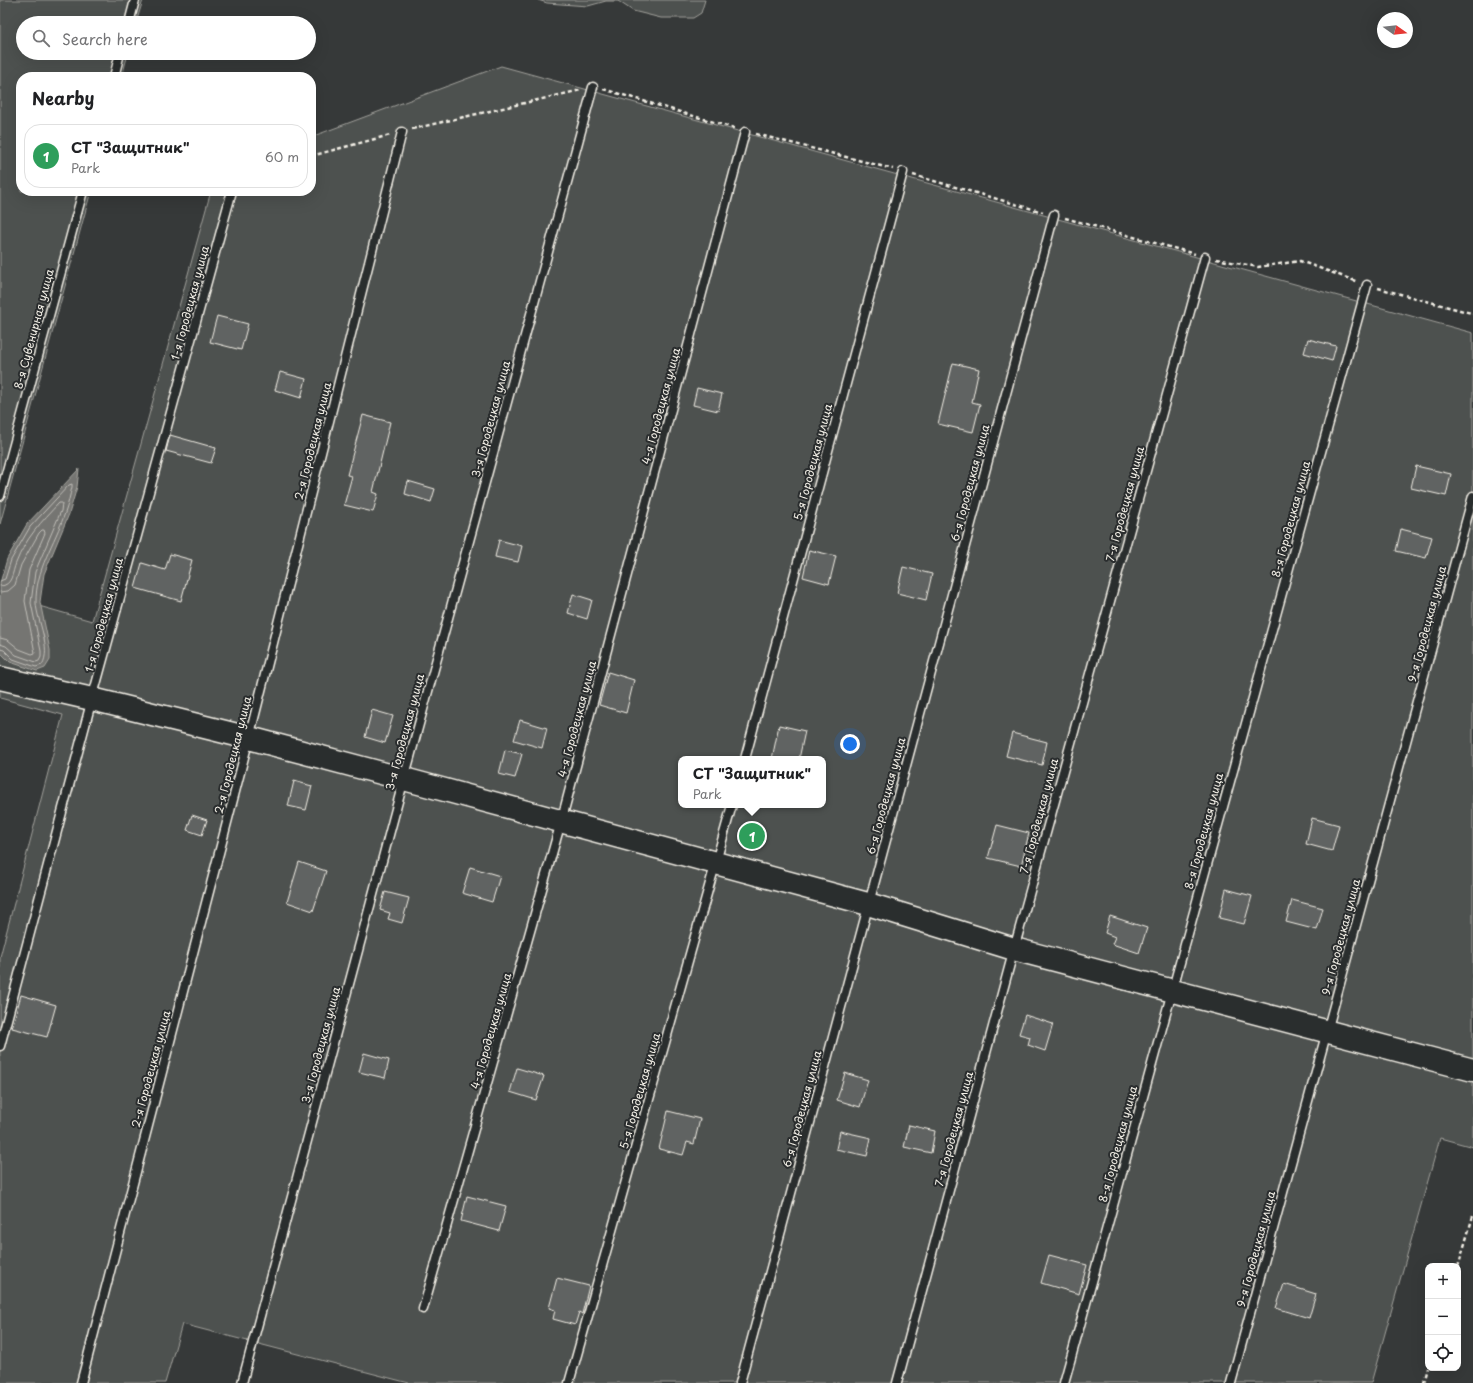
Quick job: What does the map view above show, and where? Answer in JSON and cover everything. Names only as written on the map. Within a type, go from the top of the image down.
[{"type":"street","points":[[0,678],[249,738],[404,779],[868,904],[1014,949],[1473,1070]]},
{"type":"lane","points":[[131,16],[135,0]]},
{"type":"lane","points":[[115,72],[118,60]]},
{"type":"lane","name":"3-я Городецкая улица","points":[[242,1383],[404,779],[593,87]]},
{"type":"lane","name":"2-я Городецкая улица","points":[[81,1383],[249,738],[402,132]]},
{"type":"lane","name":"4-я Городецкая улица","points":[[423,1310],[561,822],[745,132]]},
{"type":"lane","name":"5-я Городецкая улица","points":[[746,756],[903,172]]},
{"type":"lane","name":"8-я Сувенирная улица","points":[[0,496],[82,196]]},
{"type":"lane","name":"1-я Городецкая улица","points":[[0,1046],[92,699],[231,196]]},
{"type":"lane","name":"6-я Городецкая улица","points":[[740,1383],[1054,215]]},
{"type":"lane","name":"7-я Городецкая улица","points":[[897,1383],[1014,949],[1205,257]]},
{"type":"lane","name":"8-я Городецкая улица","points":[[1064,1383],[1367,285]]},
{"type":"lane","name":"9-я Городецкая улица","points":[[1231,1383],[1473,496]]},
{"type":"lane","name":"5-я Городецкая улица","points":[[569,1383],[731,808]]},
{"type":"path","points":[[1459,1263],[1473,1216]]},
{"type":"path","points":[[1424,1383],[1427,1371]]},
{"type":"shaded area","points":[[0,0],[143,0],[138,16],[16,16],[16,60],[126,60],[123,72],[16,72],[16,196],[90,196],[0,524]]},
{"type":"shaded area","points":[[538,0],[705,0],[701,13],[693,18],[661,18],[633,11],[618,1],[606,1],[588,6],[547,3]]},
{"type":"shaded area","points":[[501,66],[1473,333],[1473,1147],[1440,1138],[1371,1383],[409,1383],[182,1324],[165,1383],[0,1383],[0,957],[63,715],[0,698],[0,595],[92,621],[210,196],[316,196],[316,135]]},
{"type":"water","points":[[79,469],[77,487],[69,514],[44,574],[40,602],[50,650],[50,660],[45,668],[37,671],[10,662],[0,652],[0,583],[7,559],[27,524]]},
{"type":"building","points":[[217,316],[248,324],[241,350],[210,342]]},
{"type":"building","points":[[1308,339],[1336,346],[1332,361],[1304,353]]},
{"type":"building","points":[[953,363],[979,369],[972,402],[980,404],[973,432],[938,424]]},
{"type":"building","points":[[280,372],[306,379],[301,398],[275,390]]},
{"type":"building","points":[[697,388],[722,394],[718,411],[693,405]]},
{"type":"building","points":[[363,415],[390,422],[373,492],[378,494],[373,512],[344,505],[352,476],[347,475]]},
{"type":"building","points":[[170,435],[216,448],[211,463],[166,451]]},
{"type":"building","points":[[1416,466],[1451,474],[1446,496],[1411,488]]},
{"type":"building","points":[[408,481],[435,489],[431,502],[405,494]]},
{"type":"building","points":[[1401,529],[1432,537],[1426,558],[1396,551]]},
{"type":"building","points":[[499,540],[522,546],[518,562],[495,557]]},
{"type":"building","points":[[809,550],[836,556],[829,584],[803,577]]},
{"type":"building","points":[[170,554],[192,560],[181,601],[135,588],[142,563],[165,570]]},
{"type":"building","points":[[903,567],[932,574],[926,600],[897,593]]},
{"type":"building","points":[[573,594],[592,600],[587,619],[568,613]]},
{"type":"building","points":[[608,672],[634,680],[626,713],[599,705]]},
{"type":"building","points":[[372,710],[393,716],[385,743],[365,737]]},
{"type":"building","points":[[520,720],[547,728],[542,748],[514,740]]},
{"type":"building","points":[[779,725],[805,731],[800,756],[773,756]]},
{"type":"building","points":[[1012,733],[1047,742],[1042,765],[1006,756]]},
{"type":"building","points":[[505,750],[522,754],[515,778],[499,774]]},
{"type":"building","points":[[294,781],[312,786],[306,810],[288,806]]},
{"type":"building","points":[[192,815],[207,820],[202,835],[187,830]]},
{"type":"building","points":[[1312,818],[1339,825],[1332,851],[1306,844]]},
{"type":"building","points":[[997,825],[1029,833],[1021,866],[988,858]]},
{"type":"building","points":[[299,862],[326,871],[313,911],[287,902]]},
{"type":"building","points":[[470,867],[500,876],[492,902],[462,893]]},
{"type":"building","points":[[1226,889],[1252,896],[1244,924],[1219,918]]},
{"type":"building","points":[[385,892],[409,898],[402,923],[388,919],[390,913],[380,910]]},
{"type":"building","points":[[1292,900],[1323,908],[1317,930],[1286,922]]},
{"type":"building","points":[[1110,916],[1147,928],[1139,953],[1112,944],[1115,937],[1105,933]]},
{"type":"building","points":[[21,995],[56,1005],[47,1037],[12,1028]]},
{"type":"building","points":[[1025,1015],[1053,1024],[1045,1051],[1028,1045],[1030,1037],[1019,1034]]},
{"type":"building","points":[[364,1053],[389,1060],[385,1078],[359,1072]]},
{"type":"building","points":[[517,1068],[544,1076],[536,1100],[510,1092]]},
{"type":"building","points":[[845,1073],[868,1080],[860,1107],[837,1100]]},
{"type":"building","points":[[668,1111],[700,1119],[694,1144],[687,1142],[683,1155],[659,1149]]},
{"type":"building","points":[[909,1125],[935,1131],[931,1153],[904,1147]]},
{"type":"building","points":[[840,1131],[871,1138],[867,1156],[836,1149]]},
{"type":"building","points":[[467,1196],[506,1206],[499,1231],[461,1221]]},
{"type":"building","points":[[1049,1255],[1087,1265],[1079,1294],[1041,1283]]},
{"type":"building","points":[[557,1278],[589,1286],[582,1314],[579,1312],[575,1325],[553,1319],[555,1310],[549,1308]]},
{"type":"building","points":[[1284,1284],[1316,1294],[1309,1318],[1276,1308]]},
{"type":"place","name":"СТ \"Защитник\"","points":[[752,836]]}]
